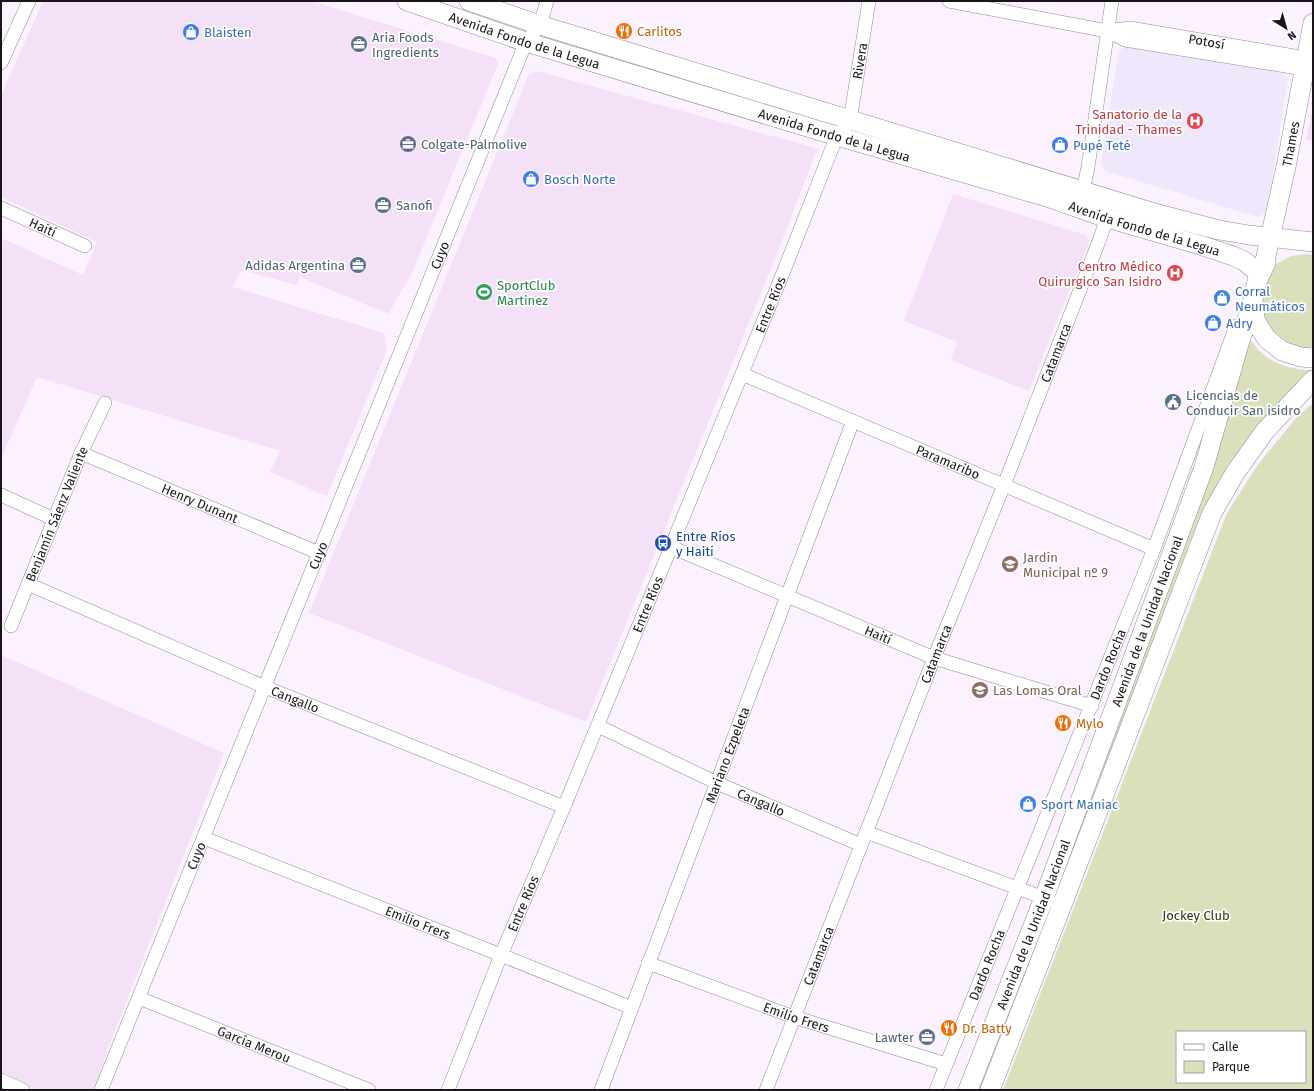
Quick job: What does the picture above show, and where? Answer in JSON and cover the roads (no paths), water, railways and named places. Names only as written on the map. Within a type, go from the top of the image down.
[{"type":"main road","name":"Avenida Fondo de la Legua","points":[[407,1],[526,42],[837,136],[1050,198],[1107,218],[1200,245],[1233,256],[1260,273]]},
{"type":"main road","name":"Avenida Fondo de la Legua","points":[[469,1],[540,25],[850,121],[1158,214],[1219,230],[1310,242]]},
{"type":"main road","name":"Thames","points":[[1260,273],[1271,237],[1287,162],[1313,23]]},
{"type":"main road","points":[[1260,273],[1272,256],[1289,246],[1310,242]]},
{"type":"main road","name":"Avenida de la Unidad Nacional","points":[[968,1090],[1044,898],[1204,467],[1260,273]]},
{"type":"main road","points":[[1252,304],[1256,322],[1267,339],[1282,351],[1300,357],[1313,358]]},
{"type":"main road","name":"Avenida de la Unidad Nacional","points":[[990,1090],[1212,514],[1235,473],[1265,431],[1313,380]]},
{"type":"street","points":[[1,63],[29,1]]},
{"type":"street","points":[[540,25],[547,1]]},
{"type":"street","name":"Rivera","points":[[850,121],[869,1]]},
{"type":"street","name":"Potosí","points":[[950,1],[1107,31],[1130,28],[1305,64]]},
{"type":"street","points":[[1107,218],[1083,191],[1088,167],[1112,1]]},
{"type":"street","name":"Cuyo","points":[[101,1090],[526,42],[540,25]]},
{"type":"street","name":"Entre Ríos","points":[[449,1090],[501,955],[598,726],[742,374],[837,136],[850,121]]},
{"type":"street","name":"Haití","points":[[1,208],[85,246]]},
{"type":"street","name":"Catamarca","points":[[766,1090],[934,658],[1004,485],[1107,218]]},
{"type":"street","name":"Dardo Rocha","points":[[936,1090],[1092,706],[1154,549],[1239,317],[1260,273]]},
{"type":"street","name":"Paramaribo","points":[[742,374],[1154,549]]},
{"type":"street","name":"Benjamín Sáenz Valiente","points":[[11,626],[81,453],[105,403]]},
{"type":"street","name":"Mariano Ezpeleta","points":[[601,1090],[854,421]]},
{"type":"street","name":"Henry Dunant","points":[[81,453],[319,553]]},
{"type":"street","points":[[1,495],[54,519]]},
{"type":"street","name":"Haití","points":[[671,547],[934,658],[1092,706]]},
{"type":"street","name":"Cangallo","points":[[28,584],[265,687],[564,807]]},
{"type":"street","name":"Cangallo","points":[[598,726],[717,783],[861,845]]},
{"type":"street","points":[[866,832],[1062,905]]},
{"type":"street","name":"Emilio Frers","points":[[204,838],[632,1008]]},
{"type":"street","name":"Emilio Frers","points":[[648,964],[794,1017],[946,1064]]},
{"type":"street","name":"García Merou","points":[[139,998],[369,1090]]},
{"type":"street","points":[[1,1080],[23,1090]]},
{"type":"place","name":"Carlitos","points":[[624,31]]},
{"type":"place","name":"Blaisten","points":[[191,32]]},
{"type":"place","name":"Aria Foods Ingredients","points":[[359,44]]},
{"type":"place","name":"Sanatorio de la Trinidad - Thames","points":[[1195,121]]},
{"type":"place","name":"Colgate-Palmolive","points":[[408,144]]},
{"type":"place","name":"Pupé Teté","points":[[1060,145]]},
{"type":"place","name":"Bosch Norte","points":[[531,179]]},
{"type":"place","name":"Sanofi","points":[[383,205]]},
{"type":"place","name":"Adidas Argentina","points":[[358,265]]},
{"type":"place","name":"Centro Médico Quirurgico San Isidro","points":[[1175,273]]},
{"type":"place","name":"SportClub Martinez","points":[[484,292]]},
{"type":"place","name":"Corral Neumáticos","points":[[1222,298]]},
{"type":"place","name":"Adry","points":[[1213,323]]},
{"type":"place","name":"Licencias de Conducir San isidro","points":[[1173,402]]},
{"type":"place","name":"Entre Ríos y Haití","points":[[663,543]]},
{"type":"place","name":"Jardín Municipal nº 9","points":[[1010,564]]},
{"type":"place","name":"Las Lomas Oral","points":[[980,690]]},
{"type":"place","name":"Mylo","points":[[1063,723]]},
{"type":"place","name":"Sport Maniac","points":[[1028,804]]},
{"type":"place","name":"Dr. Batty","points":[[949,1028]]},
{"type":"place","name":"Lawter","points":[[927,1037]]},
{"type":"park label","name":"Jockey Club","points":[[1196,915]]}]
